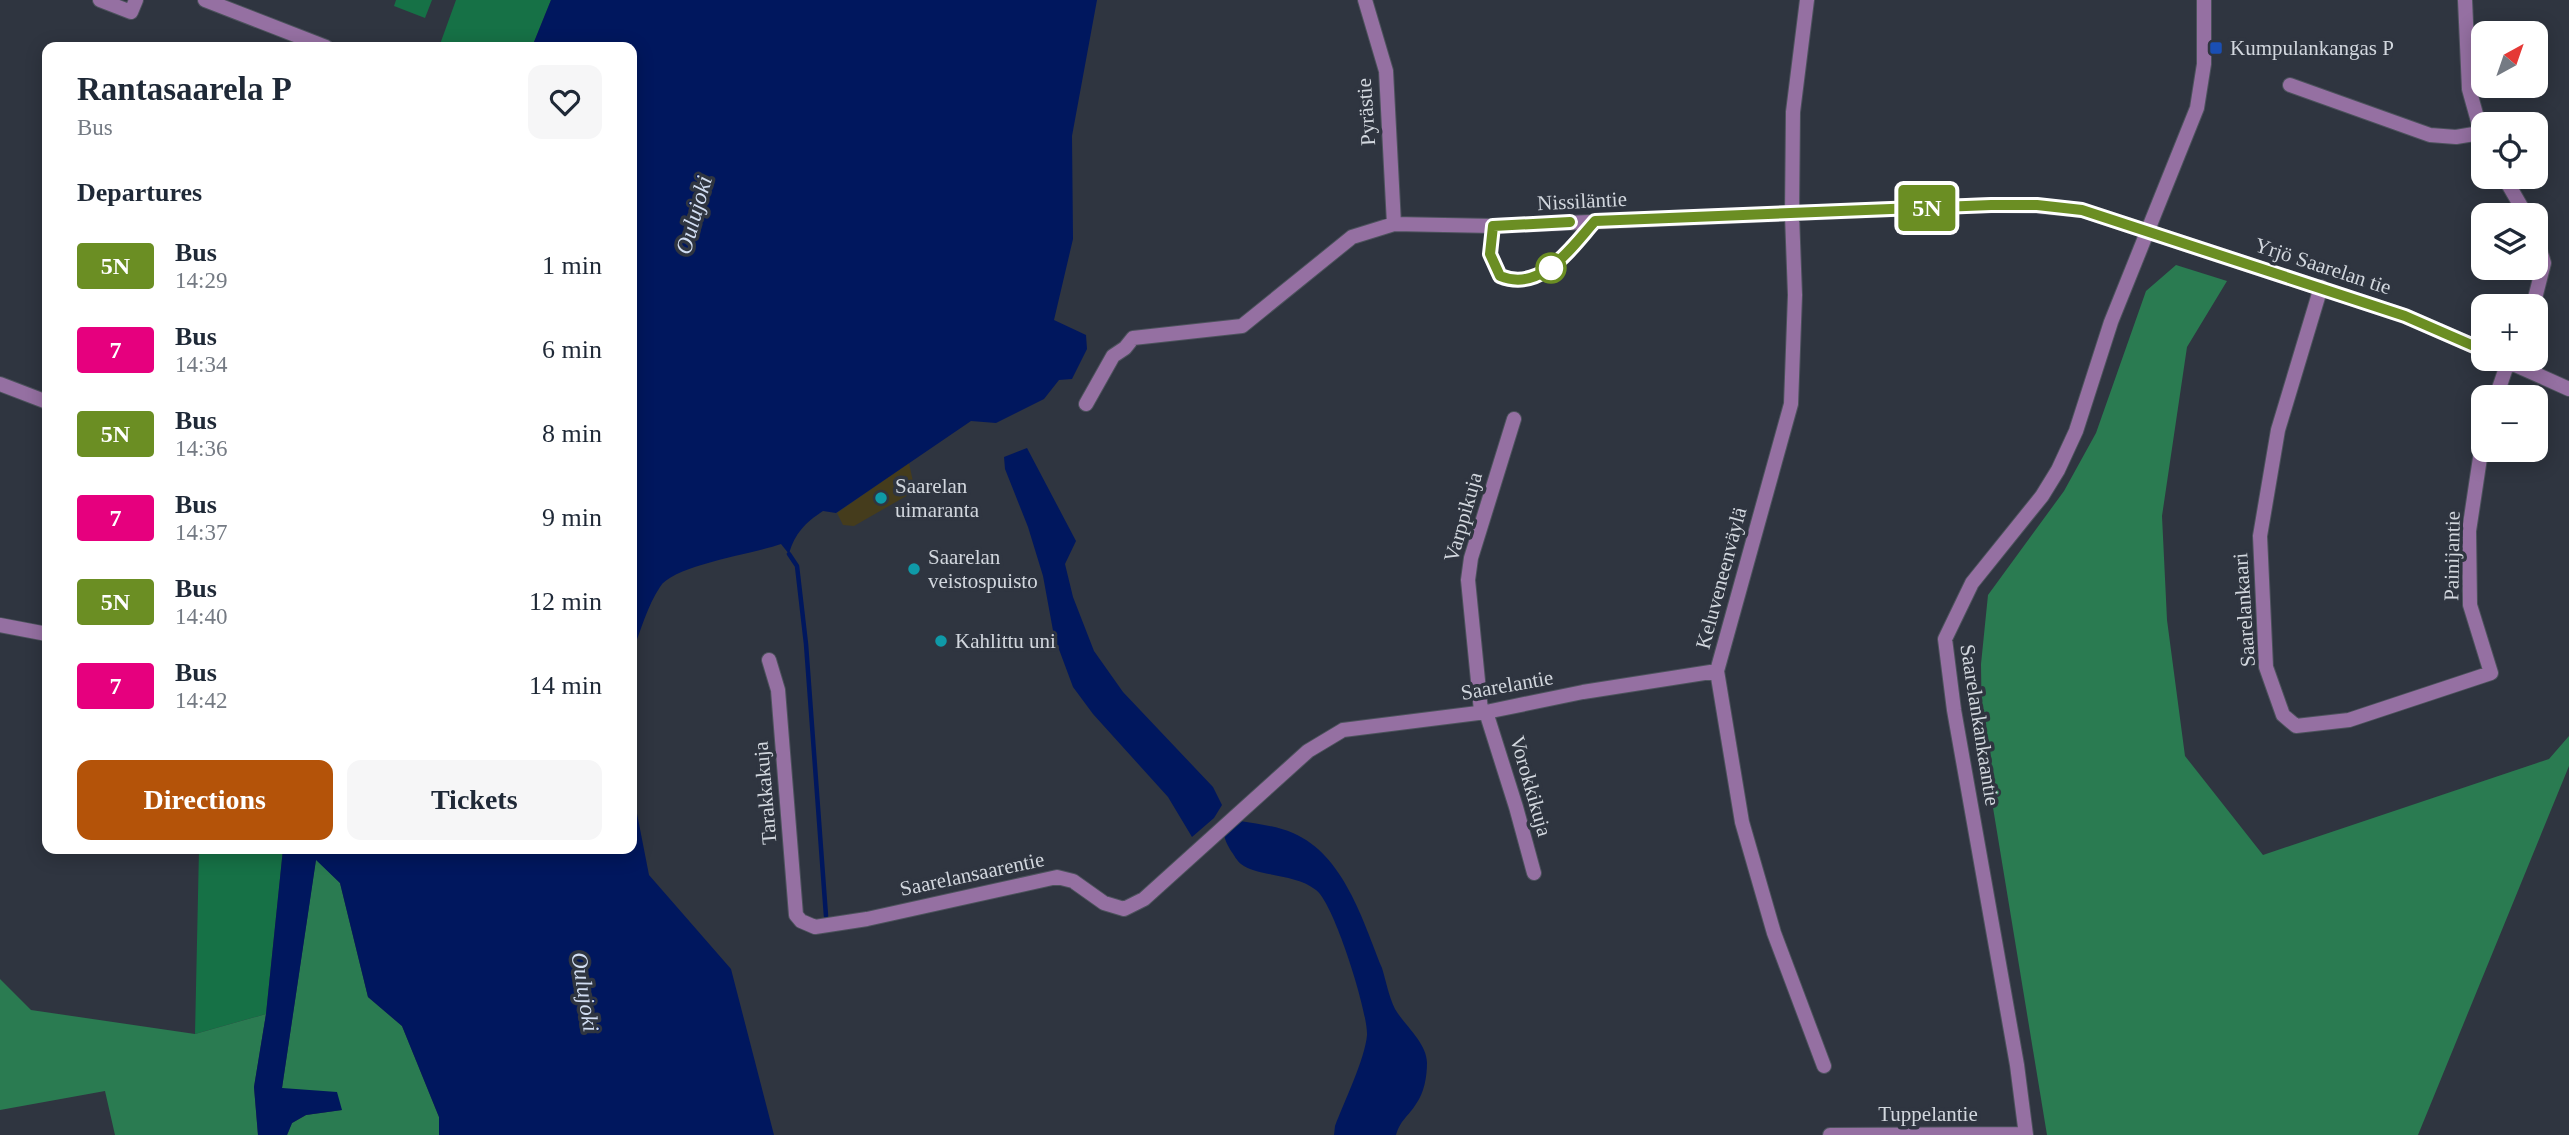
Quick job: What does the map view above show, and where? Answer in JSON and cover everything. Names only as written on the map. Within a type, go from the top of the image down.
[{"type":"street","points":[[100,0],[134,6]]},
{"type":"street","points":[[205,0],[300,42]]},
{"type":"street","name":"Pyrästie","points":[[1365,0],[1386,71],[1394,224]]},
{"type":"street","points":[[1792,215],[1793,112],[1807,0]]},
{"type":"street","name":"Saarelankankaantie","points":[[2026,1135],[2017,1066],[1954,710],[1945,639],[1972,583],[2042,496],[2058,470],[2076,431],[2111,322],[2197,108],[2204,64],[2204,0]]},
{"type":"street","points":[[2466,0],[2469,89],[2476,112]]},
{"type":"street","points":[[2290,85],[2430,135],[2471,136]]},
{"type":"street","name":"Nissiläntie","points":[[1086,404],[1113,356],[1133,338],[1242,326],[1352,237],[1394,224],[1493,226],[2037,205],[2082,210],[2147,229]]},
{"type":"street","name":"Keluveneenväylä","points":[[1792,215],[1795,295],[1791,404],[1717,671],[1742,822],[1774,933],[1824,1066]]},
{"type":"street","name":"Yrjö Saarelan tie","points":[[2147,229],[2405,316],[2471,346]]},
{"type":"street","name":"Saarelankaari","points":[[2321,287],[2278,430],[2260,536],[2266,667],[2283,715],[2296,726],[2349,720],[2491,673]]},
{"type":"street","points":[[2530,371],[2569,389]]},
{"type":"street","points":[[0,384],[42,400]]},
{"type":"street","name":"Varppikuja","points":[[1484,712],[1468,580],[1471,558],[1514,419]]},
{"type":"street","name":"Painijantie","points":[[2479,462],[2469,531],[2470,605],[2491,673]]},
{"type":"street","points":[[0,625],[42,633]]},
{"type":"street","name":"Tarakkakuja","points":[[769,660],[778,691],[796,915],[801,921]]},
{"type":"street","name":"Saarelantie","points":[[1205,841],[1308,751],[1343,730],[1484,712],[1583,692],[1717,671]]},
{"type":"street","name":"Vorokkikuja","points":[[1484,712],[1516,807],[1534,873]]},
{"type":"street","name":"Saarelansaarentie","points":[[801,921],[816,927],[867,919],[1057,877],[1073,881],[1104,903],[1124,909],[1144,899],[1205,841]]},
{"type":"street","name":"Tuppelantie","points":[[1830,1135],[2026,1135]]},
{"type":"green space","points":[[396,0],[432,0],[425,18],[394,6]]},
{"type":"green space","points":[[456,0],[551,0],[534,42],[441,42]]},
{"type":"green space","points":[[2176,265],[2227,281],[2187,347],[2162,516],[2167,620],[2185,756],[2263,855],[2549,759],[2569,736],[2569,766],[2418,1135],[2047,1135],[1982,741],[1981,664],[1988,595],[2064,491],[2096,433],[2146,291]]},
{"type":"green space","points":[[199,854],[282,854],[266,1014],[195,1034]]},
{"type":"green space","points":[[316,859],[340,883],[368,997],[402,1026],[439,1117],[439,1135],[287,1135],[292,1123],[306,1115],[342,1110],[282,1088]]},
{"type":"green space","points":[[0,979],[31,1010],[195,1034],[266,1014],[254,1087],[258,1135],[115,1135],[105,1091],[0,1110]]},
{"type":"sand","name":"Saarelan uimaranta","points":[[909,463],[915,491],[854,526],[843,525],[837,513]]},
{"type":"water","name":"Oulujoki","points":[[551,0],[1097,0],[1072,136],[1073,239],[1054,320],[1086,335],[1087,349],[1072,379],[1059,380],[1044,399],[996,423],[971,421],[836,513],[823,511],[801,529],[789,554],[781,544],[697,566],[668,579],[651,602],[637,639],[637,42],[534,42]]},
{"type":"water","points":[[1027,448],[1076,541],[1065,564],[1073,597],[1094,651],[1123,692],[1213,787],[1222,805],[1214,818],[1192,837],[1168,797],[1093,714],[1073,687],[1054,636],[1043,576],[1028,527],[1005,469],[1004,457]]},
{"type":"water","name":"Oulujoki","points":[[637,814],[649,875],[731,969],[774,1135],[439,1135],[439,1117],[402,1026],[368,997],[340,883],[316,860],[282,1088],[337,1092],[342,1110],[306,1115],[292,1123],[287,1135],[258,1135],[254,1087],[266,1014],[282,854],[637,854]]},
{"type":"water","points":[[1240,821],[1293,833],[1311,843],[1339,873],[1350,891],[1382,968],[1395,1009],[1420,1042],[1426,1056],[1426,1074],[1421,1095],[1396,1135],[1334,1135],[1367,1035],[1356,982],[1332,915],[1316,890],[1298,881],[1248,868],[1237,860],[1227,844],[1224,831]]},
{"type":"waterway","points":[[789,554],[797,566],[806,644],[826,916]]},
{"type":"bus line","name":"5N","points":[[1570,222],[1493,226],[1490,254],[1500,276],[1511,281],[1528,280],[1553,267],[1595,221],[2037,205],[2082,210],[2147,229],[2405,316],[2471,345]]},
{"type":"place","name":"Kumpulankangas P","points":[[2216,48]]},
{"type":"place","name":"Saarelan uimaranta","points":[[881,498]]},
{"type":"place","name":"Saarelan veistospuisto","points":[[914,569]]},
{"type":"place","name":"Kahlittu uni","points":[[941,641]]}]
